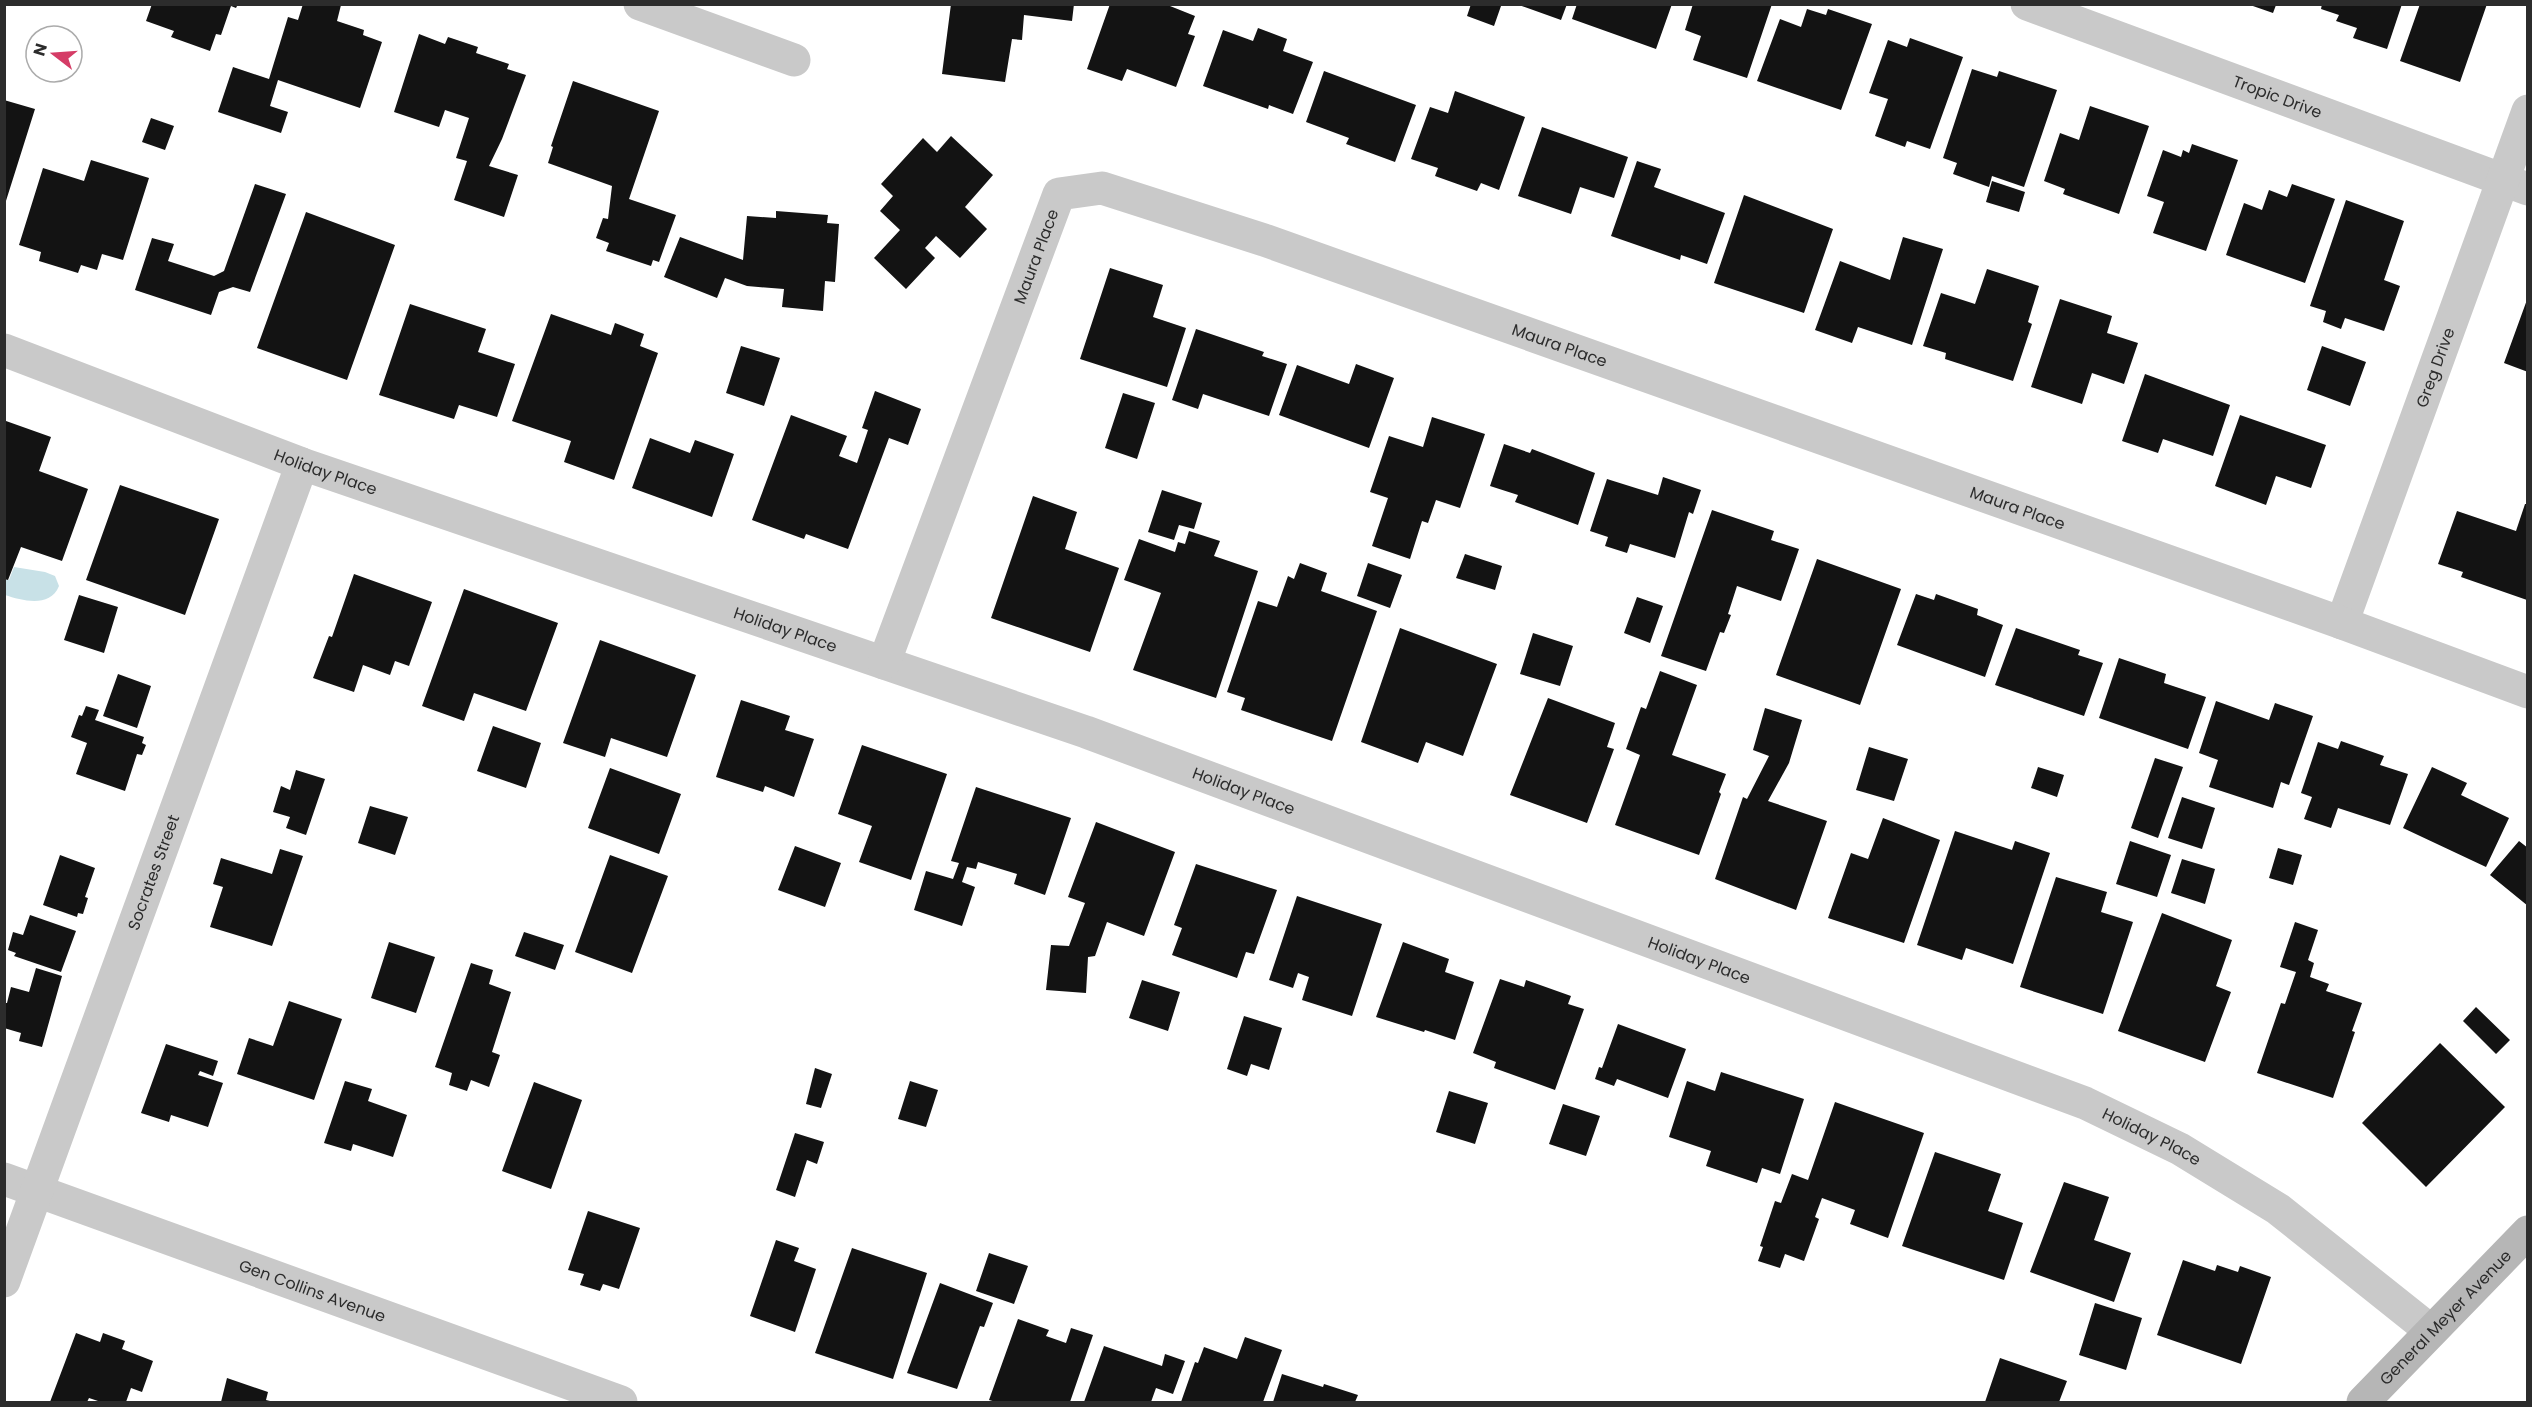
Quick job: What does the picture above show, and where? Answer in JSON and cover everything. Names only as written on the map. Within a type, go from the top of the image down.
[{"type":"main road","name":"General Meyer Avenue","points":[[2363,1402],[2528,1232]]},
{"type":"street","points":[[640,4],[794,60]]},
{"type":"street","name":"Tropic Drive","points":[[2027,4],[2515,184]]},
{"type":"street","name":"Greg Drive","points":[[2342,623],[2515,184],[2528,111]]},
{"type":"street","name":"Maura Place","points":[[884,663],[1059,194],[1102,188],[1264,240],[2342,623],[2528,692]]},
{"type":"street","name":"Holiday Place","points":[[4,350],[302,464],[1086,732],[2085,1103],[2180,1149],[2278,1209],[2431,1331]]},
{"type":"street","name":"Socrates Street","points":[[4,1281],[302,464]]},
{"type":"street","name":"Gen Collins Avenue","points":[[4,1179],[621,1402]]},
{"type":"water","points":[[14,567],[55,576],[59,586],[55,593],[43,600],[28,601],[5,595],[4,579],[9,580]]},
{"type":"building","points":[[152,4],[238,4],[236,8],[231,6],[221,35],[216,34],[210,51],[171,37],[174,31],[146,21]]},
{"type":"building","points":[[303,4],[341,5],[337,21],[364,30],[363,35],[382,42],[360,108],[278,80],[270,106],[288,112],[281,133],[218,112],[233,67],[269,79],[288,17],[298,20]]},
{"type":"building","points":[[951,4],[1074,4],[1072,21],[1024,15],[1022,40],[1012,39],[1005,82],[942,74]]},
{"type":"building","points":[[1110,4],[1165,4],[1195,16],[1188,34],[1195,36],[1176,87],[1127,69],[1122,81],[1087,69]]},
{"type":"building","points":[[1471,4],[1501,6],[1494,26],[1467,16]]},
{"type":"building","points":[[1516,4],[1567,4],[1561,20]]},
{"type":"building","points":[[1577,4],[1672,4],[1656,49],[1572,19]]},
{"type":"building","points":[[1693,4],[1772,4],[1747,78],[1693,60],[1701,36],[1685,30]]},
{"type":"building","points":[[2322,4],[2402,4],[2387,49],[2353,38],[2357,28],[2336,21],[2339,15],[2321,9]]},
{"type":"building","points":[[2420,4],[2487,4],[2460,82],[2400,61]]},
{"type":"building","points":[[2250,5],[2276,5],[2273,13]]},
{"type":"building","points":[[1807,9],[1826,15],[1828,9],[1872,24],[1841,110],[1757,81],[1780,19],[1801,27]]},
{"type":"building","points":[[1258,28],[1287,39],[1283,51],[1313,62],[1293,114],[1269,105],[1268,109],[1203,86],[1223,30],[1253,41]]},
{"type":"building","points":[[419,34],[445,44],[448,37],[478,47],[476,53],[509,64],[507,69],[526,75],[502,139],[489,166],[518,175],[504,217],[454,200],[467,161],[456,158],[469,118],[445,110],[439,127],[394,112]]},
{"type":"building","points":[[1910,38],[1963,57],[1930,149],[1907,141],[1905,147],[1875,136],[1888,99],[1869,93],[1888,40],[1907,47]]},
{"type":"building","points":[[1972,69],[1997,77],[1999,71],[2057,90],[2024,187],[1992,176],[1989,187],[1953,174],[1957,163],[1943,158]]},
{"type":"building","points":[[1324,71],[1416,105],[1395,162],[1346,144],[1349,138],[1306,122]]},
{"type":"building","points":[[573,81],[659,111],[629,199],[676,215],[659,262],[653,260],[651,266],[606,251],[609,243],[596,238],[603,218],[608,219],[612,186],[548,163],[553,147],[551,146]]},
{"type":"building","points":[[1455,91],[1525,117],[1499,190],[1481,183],[1477,191],[1435,176],[1438,168],[1411,159],[1430,107],[1448,113]]},
{"type":"building","points":[[4,100],[35,109],[5,204],[4,204]]},
{"type":"building","points":[[2090,106],[2149,126],[2119,214],[2063,194],[2065,189],[2044,181],[2060,133],[2079,140]]},
{"type":"building","points":[[151,118],[174,126],[165,150],[142,142]]},
{"type":"building","points":[[1542,127],[1628,157],[1614,198],[1580,187],[1571,214],[1518,196]]},
{"type":"building","points":[[951,136],[993,175],[965,207],[987,229],[960,258],[936,236],[925,248],[935,258],[906,289],[874,258],[900,230],[880,211],[893,196],[881,184],[923,138],[937,152]]},
{"type":"building","points":[[2192,144],[2238,160],[2206,251],[2153,233],[2164,202],[2147,196],[2163,150],[2181,157],[2183,150],[2189,153]]},
{"type":"building","points":[[91,160],[149,178],[123,260],[102,254],[97,270],[81,265],[78,273],[39,261],[41,252],[19,245],[43,168],[84,181]]},
{"type":"building","points":[[1637,161],[1661,169],[1654,187],[1725,213],[1707,264],[1681,255],[1680,260],[1611,236]]},
{"type":"building","points":[[1992,181],[2025,192],[2019,212],[1986,202]]},
{"type":"building","points":[[255,184],[286,194],[250,292],[233,287],[219,292],[211,315],[135,290],[152,238],[174,244],[168,261],[214,276],[224,271]]},
{"type":"building","points":[[2292,184],[2335,199],[2305,283],[2226,255],[2244,203],[2262,210],[2269,190],[2287,197]]},
{"type":"building","points":[[1744,195],[1833,229],[1804,313],[1714,283]]},
{"type":"building","points":[[2346,200],[2404,221],[2384,280],[2400,286],[2384,331],[2345,318],[2341,329],[2323,322],[2326,311],[2310,306]]},
{"type":"building","points":[[776,211],[828,215],[827,223],[839,224],[835,282],[825,281],[823,311],[782,307],[784,289],[747,286],[725,278],[717,298],[664,277],[680,237],[743,260],[747,216],[776,218]]},
{"type":"building","points":[[306,212],[395,245],[347,380],[257,348]]},
{"type":"building","points":[[1903,237],[1943,249],[1912,345],[1858,327],[1852,343],[1815,330],[1840,261],[1890,280]]},
{"type":"building","points":[[1110,268],[1163,285],[1153,317],[1186,328],[1167,387],[1080,359]]},
{"type":"building","points":[[1987,269],[2039,286],[2028,322],[2032,324],[2013,381],[1945,359],[1946,353],[1923,346],[1941,293],[1975,304]]},
{"type":"building","points":[[2528,297],[2528,372],[2504,363]]},
{"type":"building","points":[[2060,299],[2112,316],[2107,333],[2138,343],[2124,384],[2092,373],[2082,404],[2031,387]]},
{"type":"building","points":[[410,304],[486,329],[478,352],[515,364],[497,417],[459,405],[454,419],[379,395]]},
{"type":"building","points":[[551,314],[611,335],[615,323],[644,334],[640,346],[658,353],[614,480],[564,462],[571,441],[512,421]]},
{"type":"building","points":[[1196,329],[1264,352],[1262,356],[1287,364],[1269,416],[1203,394],[1198,409],[1172,400]]},
{"type":"building","points":[[741,346],[780,358],[764,406],[726,393]]},
{"type":"building","points":[[2322,346],[2366,362],[2350,406],[2307,390]]},
{"type":"building","points":[[1356,364],[1394,378],[1369,448],[1279,415],[1297,365],[1349,384]]},
{"type":"building","points":[[2145,374],[2230,405],[2213,456],[2163,439],[2158,453],[2122,441]]},
{"type":"building","points":[[875,391],[921,409],[908,445],[889,438],[848,549],[806,534],[804,539],[752,520],[791,415],[847,436],[839,456],[857,463],[868,430],[862,428]]},
{"type":"building","points":[[1123,393],[1155,403],[1137,459],[1105,448]]},
{"type":"building","points":[[2240,415],[2326,445],[2311,488],[2276,476],[2266,505],[2215,486]]},
{"type":"building","points":[[1432,417],[1485,434],[1460,508],[1436,500],[1428,523],[1422,521],[1410,559],[1372,546],[1388,498],[1370,492],[1389,436],[1423,447]]},
{"type":"building","points":[[6,421],[51,437],[39,471],[88,489],[62,561],[21,547],[8,580],[4,579]]},
{"type":"building","points":[[650,438],[690,453],[695,440],[734,454],[712,517],[632,488]]},
{"type":"building","points":[[1504,444],[1530,453],[1532,449],[1595,473],[1578,525],[1515,502],[1518,495],[1490,486]]},
{"type":"building","points":[[1663,477],[1701,490],[1693,514],[1689,512],[1675,558],[1630,544],[1627,553],[1605,546],[1608,537],[1590,531],[1607,479],[1658,495]]},
{"type":"building","points":[[120,485],[219,519],[185,615],[86,580]]},
{"type":"building","points":[[1162,490],[1202,503],[1194,529],[1179,525],[1174,540],[1148,532]]},
{"type":"building","points":[[1033,496],[1077,512],[1065,549],[1119,568],[1090,652],[991,618]]},
{"type":"building","points":[[2525,504],[2528,504],[2527,600],[2461,577],[2463,572],[2438,564],[2457,511],[2516,531]]},
{"type":"building","points":[[1712,510],[1774,531],[1771,540],[1799,549],[1781,601],[1737,586],[1728,614],[1731,615],[1724,633],[1720,632],[1706,671],[1661,656]]},
{"type":"building","points":[[1189,531],[1220,541],[1214,556],[1258,571],[1216,698],[1133,670],[1161,593],[1124,580],[1139,539],[1175,552],[1178,542],[1185,544]]},
{"type":"building","points":[[1465,554],[1502,566],[1495,590],[1456,578]]},
{"type":"building","points":[[1817,559],[1901,589],[1860,705],[1776,675]]},
{"type":"building","points":[[1300,563],[1327,573],[1321,591],[1377,611],[1332,741],[1241,710],[1245,698],[1227,692],[1258,601],[1277,607],[1288,576],[1294,579]]},
{"type":"building","points":[[1368,563],[1402,575],[1390,608],[1357,596]]},
{"type":"building","points":[[354,574],[432,602],[409,666],[395,661],[390,675],[363,665],[354,692],[313,678],[329,636],[332,637]]},
{"type":"building","points":[[464,589],[558,623],[526,711],[474,693],[464,721],[422,706]]},
{"type":"building","points":[[1916,594],[1934,600],[1936,594],[1978,609],[1977,615],[2003,625],[1985,677],[1897,645]]},
{"type":"building","points":[[79,595],[118,607],[104,653],[64,640]]},
{"type":"building","points":[[1637,597],[1663,606],[1650,643],[1624,633]]},
{"type":"building","points":[[1400,628],[1497,664],[1463,756],[1426,742],[1418,763],[1361,742]]},
{"type":"building","points":[[2016,628],[2080,650],[2078,655],[2103,663],[2084,716],[1995,685]]},
{"type":"building","points":[[1533,633],[1573,646],[1560,686],[1520,674]]},
{"type":"building","points":[[600,640],[696,675],[667,757],[611,738],[605,757],[563,743]]},
{"type":"building","points":[[2119,658],[2166,674],[2164,683],[2206,697],[2188,749],[2099,718]]},
{"type":"building","points":[[1660,671],[1697,685],[1672,755],[1726,774],[1699,855],[1615,825],[1640,755],[1626,749],[1641,707],[1646,709]]},
{"type":"building","points":[[118,674],[151,686],[137,728],[103,716]]},
{"type":"building","points":[[1548,698],[1615,723],[1607,747],[1614,749],[1587,823],[1510,795]]},
{"type":"building","points":[[741,700],[790,716],[785,730],[814,739],[794,797],[765,786],[763,792],[716,777]]},
{"type":"building","points":[[2216,701],[2269,720],[2275,703],[2313,716],[2289,785],[2281,782],[2273,808],[2209,787],[2218,760],[2199,753]]},
{"type":"building","points":[[86,706],[99,710],[95,720],[144,737],[142,743],[146,745],[142,755],[137,754],[125,791],[76,774],[87,743],[71,737],[79,715],[82,716]]},
{"type":"building","points":[[1765,708],[1802,720],[1789,763],[1768,801],[1827,821],[1796,910],[1715,879],[1743,797],[1747,799],[1769,756],[1753,750]]},
{"type":"building","points":[[493,726],[541,743],[526,788],[477,771]]},
{"type":"building","points":[[2341,741],[2384,756],[2380,765],[2408,774],[2390,825],[2338,808],[2331,828],[2304,819],[2312,797],[2301,793],[2318,742],[2338,749]]},
{"type":"building","points":[[862,745],[947,774],[911,880],[859,862],[872,826],[838,814]]},
{"type":"building","points":[[1869,747],[1908,759],[1894,801],[1856,790]]},
{"type":"building","points":[[2155,758],[2183,767],[2158,838],[2131,828]]},
{"type":"building","points":[[2038,767],[2064,775],[2057,797],[2031,788]]},
{"type":"building","points":[[2432,767],[2467,783],[2461,795],[2509,818],[2486,867],[2403,828]]},
{"type":"building","points":[[610,768],[681,794],[659,854],[588,828]]},
{"type":"building","points":[[296,770],[325,779],[306,835],[286,828],[290,817],[273,812],[281,786],[290,790]]},
{"type":"building","points":[[976,787],[1071,818],[1045,895],[1014,884],[1017,874],[978,862],[976,869],[967,867],[962,882],[975,887],[962,926],[914,910],[926,871],[953,879],[959,863],[951,861]]},
{"type":"building","points":[[2182,797],[2215,808],[2202,849],[2168,838]]},
{"type":"building","points":[[370,806],[408,817],[395,855],[358,843]]},
{"type":"building","points":[[1883,818],[1940,840],[1904,943],[1828,918],[1851,853],[1868,859]]},
{"type":"building","points":[[1096,822],[1175,852],[1144,936],[1107,922],[1095,956],[1088,957],[1086,993],[1046,990],[1051,945],[1069,946],[1085,903],[1068,897]]},
{"type":"building","points":[[1955,831],[2012,850],[2015,841],[2050,853],[2013,964],[1966,948],[1962,960],[1917,945]]},
{"type":"building","points":[[2130,841],[2171,855],[2157,897],[2116,884]]},
{"type":"building","points":[[2519,841],[2528,848],[2528,906],[2490,875]]},
{"type":"building","points":[[795,846],[841,863],[825,907],[778,890]]},
{"type":"building","points":[[2278,848],[2302,855],[2293,885],[2269,878]]},
{"type":"building","points":[[280,849],[303,856],[272,946],[210,927],[223,887],[213,884],[221,858],[272,874]]},
{"type":"building","points":[[60,855],[95,868],[85,897],[88,898],[83,914],[78,913],[77,917],[43,905]]},
{"type":"building","points":[[610,855],[668,876],[632,973],[575,952]]},
{"type":"building","points":[[2182,859],[2215,869],[2205,904],[2171,893]]},
{"type":"building","points":[[1196,864],[1277,890],[1254,954],[1246,952],[1237,978],[1172,955],[1182,928],[1174,925]]},
{"type":"building","points":[[2056,877],[2107,892],[2101,912],[2133,922],[2103,1014],[2020,987]]},
{"type":"building","points":[[1297,896],[1382,924],[1352,1016],[1302,1000],[1309,977],[1298,973],[1293,988],[1269,980]]},
{"type":"building","points":[[2162,913],[2232,940],[2216,986],[2231,992],[2205,1062],[2118,1031]]},
{"type":"building","points":[[30,915],[76,931],[61,972],[14,956],[16,953],[8,950],[13,932],[23,935]]},
{"type":"building","points":[[2295,922],[2318,930],[2308,960],[2314,963],[2310,977],[2329,984],[2326,991],[2362,1003],[2333,1098],[2257,1073],[2281,1003],[2285,1004],[2296,972],[2280,967]]},
{"type":"building","points":[[524,932],[564,945],[555,970],[515,956]]},
{"type":"building","points":[[389,942],[435,957],[416,1013],[371,998]]},
{"type":"building","points":[[1403,942],[1449,959],[1445,972],[1474,982],[1455,1040],[1376,1017]]},
{"type":"building","points":[[471,963],[493,970],[489,984],[511,992],[492,1052],[500,1055],[489,1087],[471,1080],[467,1091],[449,1085],[452,1073],[435,1067]]},
{"type":"building","points":[[36,968],[62,976],[42,1047],[19,1041],[21,1033],[4,1028],[4,1003],[7,1003],[11,987],[29,992]]},
{"type":"building","points":[[1500,979],[1524,987],[1526,980],[1571,996],[1568,1004],[1584,1009],[1555,1090],[1494,1068],[1496,1062],[1473,1053]]},
{"type":"building","points":[[1142,980],[1180,992],[1168,1031],[1129,1018]]},
{"type":"building","points":[[289,1001],[342,1019],[314,1100],[237,1074],[249,1038],[273,1046]]},
{"type":"building","points":[[2476,1007],[2510,1040],[2496,1054],[2463,1021]]},
{"type":"building","points":[[1244,1016],[1282,1028],[1269,1070],[1251,1064],[1247,1076],[1227,1069]]},
{"type":"building","points":[[1618,1024],[1686,1049],[1668,1098],[1617,1079],[1614,1086],[1595,1079],[1599,1067],[1602,1068]]},
{"type":"building","points":[[2440,1043],[2505,1107],[2426,1187],[2362,1123]]},
{"type":"building","points":[[166,1044],[218,1061],[213,1076],[200,1071],[198,1075],[223,1083],[208,1127],[171,1115],[169,1122],[141,1113]]},
{"type":"building","points":[[815,1068],[832,1074],[821,1108],[806,1104]]},
{"type":"building","points":[[1721,1072],[1804,1099],[1780,1174],[1762,1168],[1757,1183],[1706,1166],[1711,1151],[1669,1137],[1687,1081],[1715,1091]]},
{"type":"building","points":[[345,1081],[372,1089],[368,1101],[407,1115],[393,1157],[353,1144],[351,1151],[324,1143]]},
{"type":"building","points":[[910,1081],[938,1090],[926,1127],[898,1119]]},
{"type":"building","points":[[534,1082],[582,1100],[551,1189],[502,1171]]},
{"type":"building","points":[[1449,1091],[1488,1103],[1475,1144],[1436,1132]]},
{"type":"building","points":[[1835,1102],[1924,1133],[1888,1238],[1850,1224],[1855,1210],[1822,1198],[1815,1217],[1819,1219],[1804,1261],[1785,1254],[1780,1268],[1758,1261],[1763,1247],[1760,1246],[1775,1201],[1781,1203],[1792,1174],[1808,1180]]},
{"type":"building","points":[[1563,1104],[1600,1116],[1586,1156],[1549,1144]]},
{"type":"building","points":[[795,1133],[824,1142],[817,1164],[807,1160],[795,1197],[776,1190]]},
{"type":"building","points":[[1935,1152],[2001,1174],[1988,1211],[2023,1223],[2004,1280],[1902,1246]]},
{"type":"building","points":[[2064,1182],[2109,1197],[2094,1240],[2131,1253],[2114,1302],[2030,1272]]},
{"type":"building","points":[[588,1211],[640,1228],[619,1289],[603,1284],[600,1291],[580,1285],[584,1274],[568,1270]]},
{"type":"building","points":[[776,1240],[799,1248],[794,1261],[816,1269],[795,1332],[750,1316]]},
{"type":"building","points":[[852,1248],[927,1273],[893,1379],[815,1353]]},
{"type":"building","points":[[989,1253],[1028,1266],[1014,1304],[976,1291]]},
{"type":"building","points":[[2183,1260],[2215,1271],[2217,1265],[2238,1272],[2240,1266],[2271,1277],[2241,1364],[2157,1335]]},
{"type":"building","points":[[940,1283],[993,1303],[984,1327],[980,1326],[957,1389],[907,1373]]},
{"type":"building","points":[[2095,1303],[2142,1318],[2126,1370],[2079,1355]]},
{"type":"building","points":[[1018,1319],[1049,1330],[1046,1336],[1066,1343],[1071,1328],[1093,1335],[1070,1402],[996,1402],[989,1400]]},
{"type":"building","points":[[76,1333],[100,1342],[103,1333],[125,1341],[122,1349],[153,1361],[142,1392],[131,1388],[126,1402],[101,1402],[89,1398],[87,1402],[50,1402]]},
{"type":"building","points":[[1245,1337],[1282,1350],[1263,1402],[1181,1402],[1195,1362],[1198,1363],[1204,1347],[1237,1359]]},
{"type":"building","points":[[1104,1346],[1162,1366],[1165,1354],[1185,1361],[1173,1394],[1156,1388],[1151,1402],[1084,1402]]},
{"type":"building","points":[[2000,1358],[2067,1381],[2059,1402],[1985,1402]]},
{"type":"building","points":[[1282,1374],[1358,1395],[1355,1402],[1273,1402]]},
{"type":"building","points":[[227,1378],[268,1392],[266,1400],[274,1402],[221,1402]]}]
